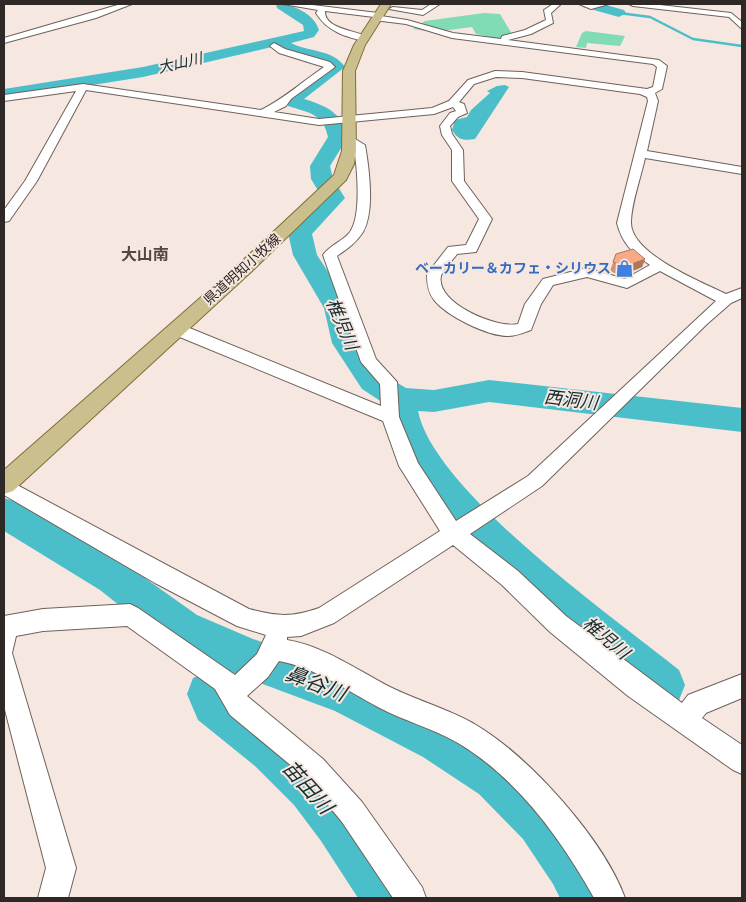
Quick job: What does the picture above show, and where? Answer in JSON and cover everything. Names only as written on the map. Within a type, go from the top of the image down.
[{"type":"main road","name":"県道明知小牧線","points":[[4,485],[246,267],[329,189],[345,170],[351,141],[345,118],[348,74],[351,61],[381,11]]},
{"type":"street","points":[[4,41],[128,4]]},
{"type":"street","points":[[287,4],[323,8],[423,13],[436,4]]},
{"type":"street","points":[[499,40],[528,32],[550,21],[547,12],[557,4]]},
{"type":"street","points":[[571,4],[599,5]]},
{"type":"street","points":[[633,4],[731,16],[742,27]]},
{"type":"street","points":[[323,8],[320,13],[322,17],[341,32],[365,38]]},
{"type":"street","points":[[381,11],[408,22],[452,35],[656,62],[662,66],[657,89],[647,93]]},
{"type":"street","points":[[264,113],[282,104],[287,97],[330,67],[327,64],[282,51],[274,46]]},
{"type":"street","points":[[4,98],[83,87],[319,122],[345,118],[419,114],[434,111],[453,103],[471,82],[495,74],[522,75],[647,93],[652,96],[653,101],[624,223],[628,237],[638,250],[661,265],[726,300]]},
{"type":"street","points":[[4,218],[16,204],[40,167],[53,139],[83,87]]},
{"type":"street","points":[[453,103],[460,106],[462,113],[454,115],[445,126],[447,135],[453,139],[459,152],[458,181],[486,219],[471,249],[453,250],[434,274],[436,291],[447,305],[503,331],[515,330],[525,327],[533,304],[548,282],[571,278],[586,272],[627,284],[661,265]]},
{"type":"street","points":[[351,141],[359,145],[363,161],[362,213],[358,229],[351,239],[344,242],[330,255],[361,344],[370,362],[388,382],[390,417],[408,466],[458,531],[573,635],[637,687],[742,761]]},
{"type":"street","points":[[641,154],[742,170]]},
{"type":"street","points":[[232,692],[252,675],[274,644],[301,625],[326,616],[535,481],[602,419],[702,321],[726,300],[742,292]]},
{"type":"street","points":[[176,329],[390,417]]},
{"type":"street","points":[[4,485],[245,619],[274,644],[302,655],[398,704],[441,721],[483,746],[519,774],[550,805],[592,865],[610,898]]},
{"type":"street","points":[[4,632],[42,620],[130,615],[224,680],[239,706],[314,768],[352,812],[411,898]]},
{"type":"street","points":[[4,661],[61,868],[53,898]]},
{"type":"street","points":[[685,720],[697,704],[742,686]]},
{"type":"green space","points":[[484,13],[500,14],[512,34],[498,39],[476,34],[472,27],[434,32],[413,29],[425,21]]},
{"type":"green space","points":[[586,31],[625,36],[620,46],[587,43],[586,48],[576,47],[582,33]]},
{"type":"water","points":[[505,85],[509,87],[475,139],[464,140],[459,138],[452,130],[455,120],[467,117],[471,110],[490,93],[487,91],[497,86]]},
{"type":"building","points":[[633,249],[645,259],[624,267],[613,262],[616,254]]},
{"type":"waterway","name":"大山川","points":[[280,41],[309,34],[312,30],[310,23],[283,4]]},
{"type":"waterway","points":[[588,4],[619,13]]},
{"type":"waterway","points":[[619,13],[650,17],[693,39],[742,46]]},
{"type":"waterway","name":"大山川","points":[[4,94],[143,72],[280,41]]},
{"type":"waterway","name":"椎児川","points":[[280,41],[291,50],[318,56],[332,62],[337,67],[293,99],[294,102],[317,109],[328,116],[336,128],[338,137],[320,166],[322,179],[334,198],[300,233],[305,255],[338,308],[346,343],[373,382],[400,399]]},
{"type":"waterway","name":"西洞川","points":[[400,399],[434,401],[489,391],[742,420]]},
{"type":"waterway","name":"椎児川","points":[[400,399],[404,422],[422,459],[462,510],[532,576],[663,685]]},
{"type":"waterway","name":"鼻谷川","points":[[4,513],[114,578],[182,629],[248,658],[346,693],[440,740],[496,777],[541,821],[572,865],[588,898]]},
{"type":"waterway","name":"苗田川","points":[[209,694],[214,704],[272,749],[311,788],[352,841],[387,898]]},
{"type":"place","name":"ベーカリー＆カフェ・シリウス","points":[[625,268]]},
{"type":"district","name":"大山南","points":[[145,254]]}]
